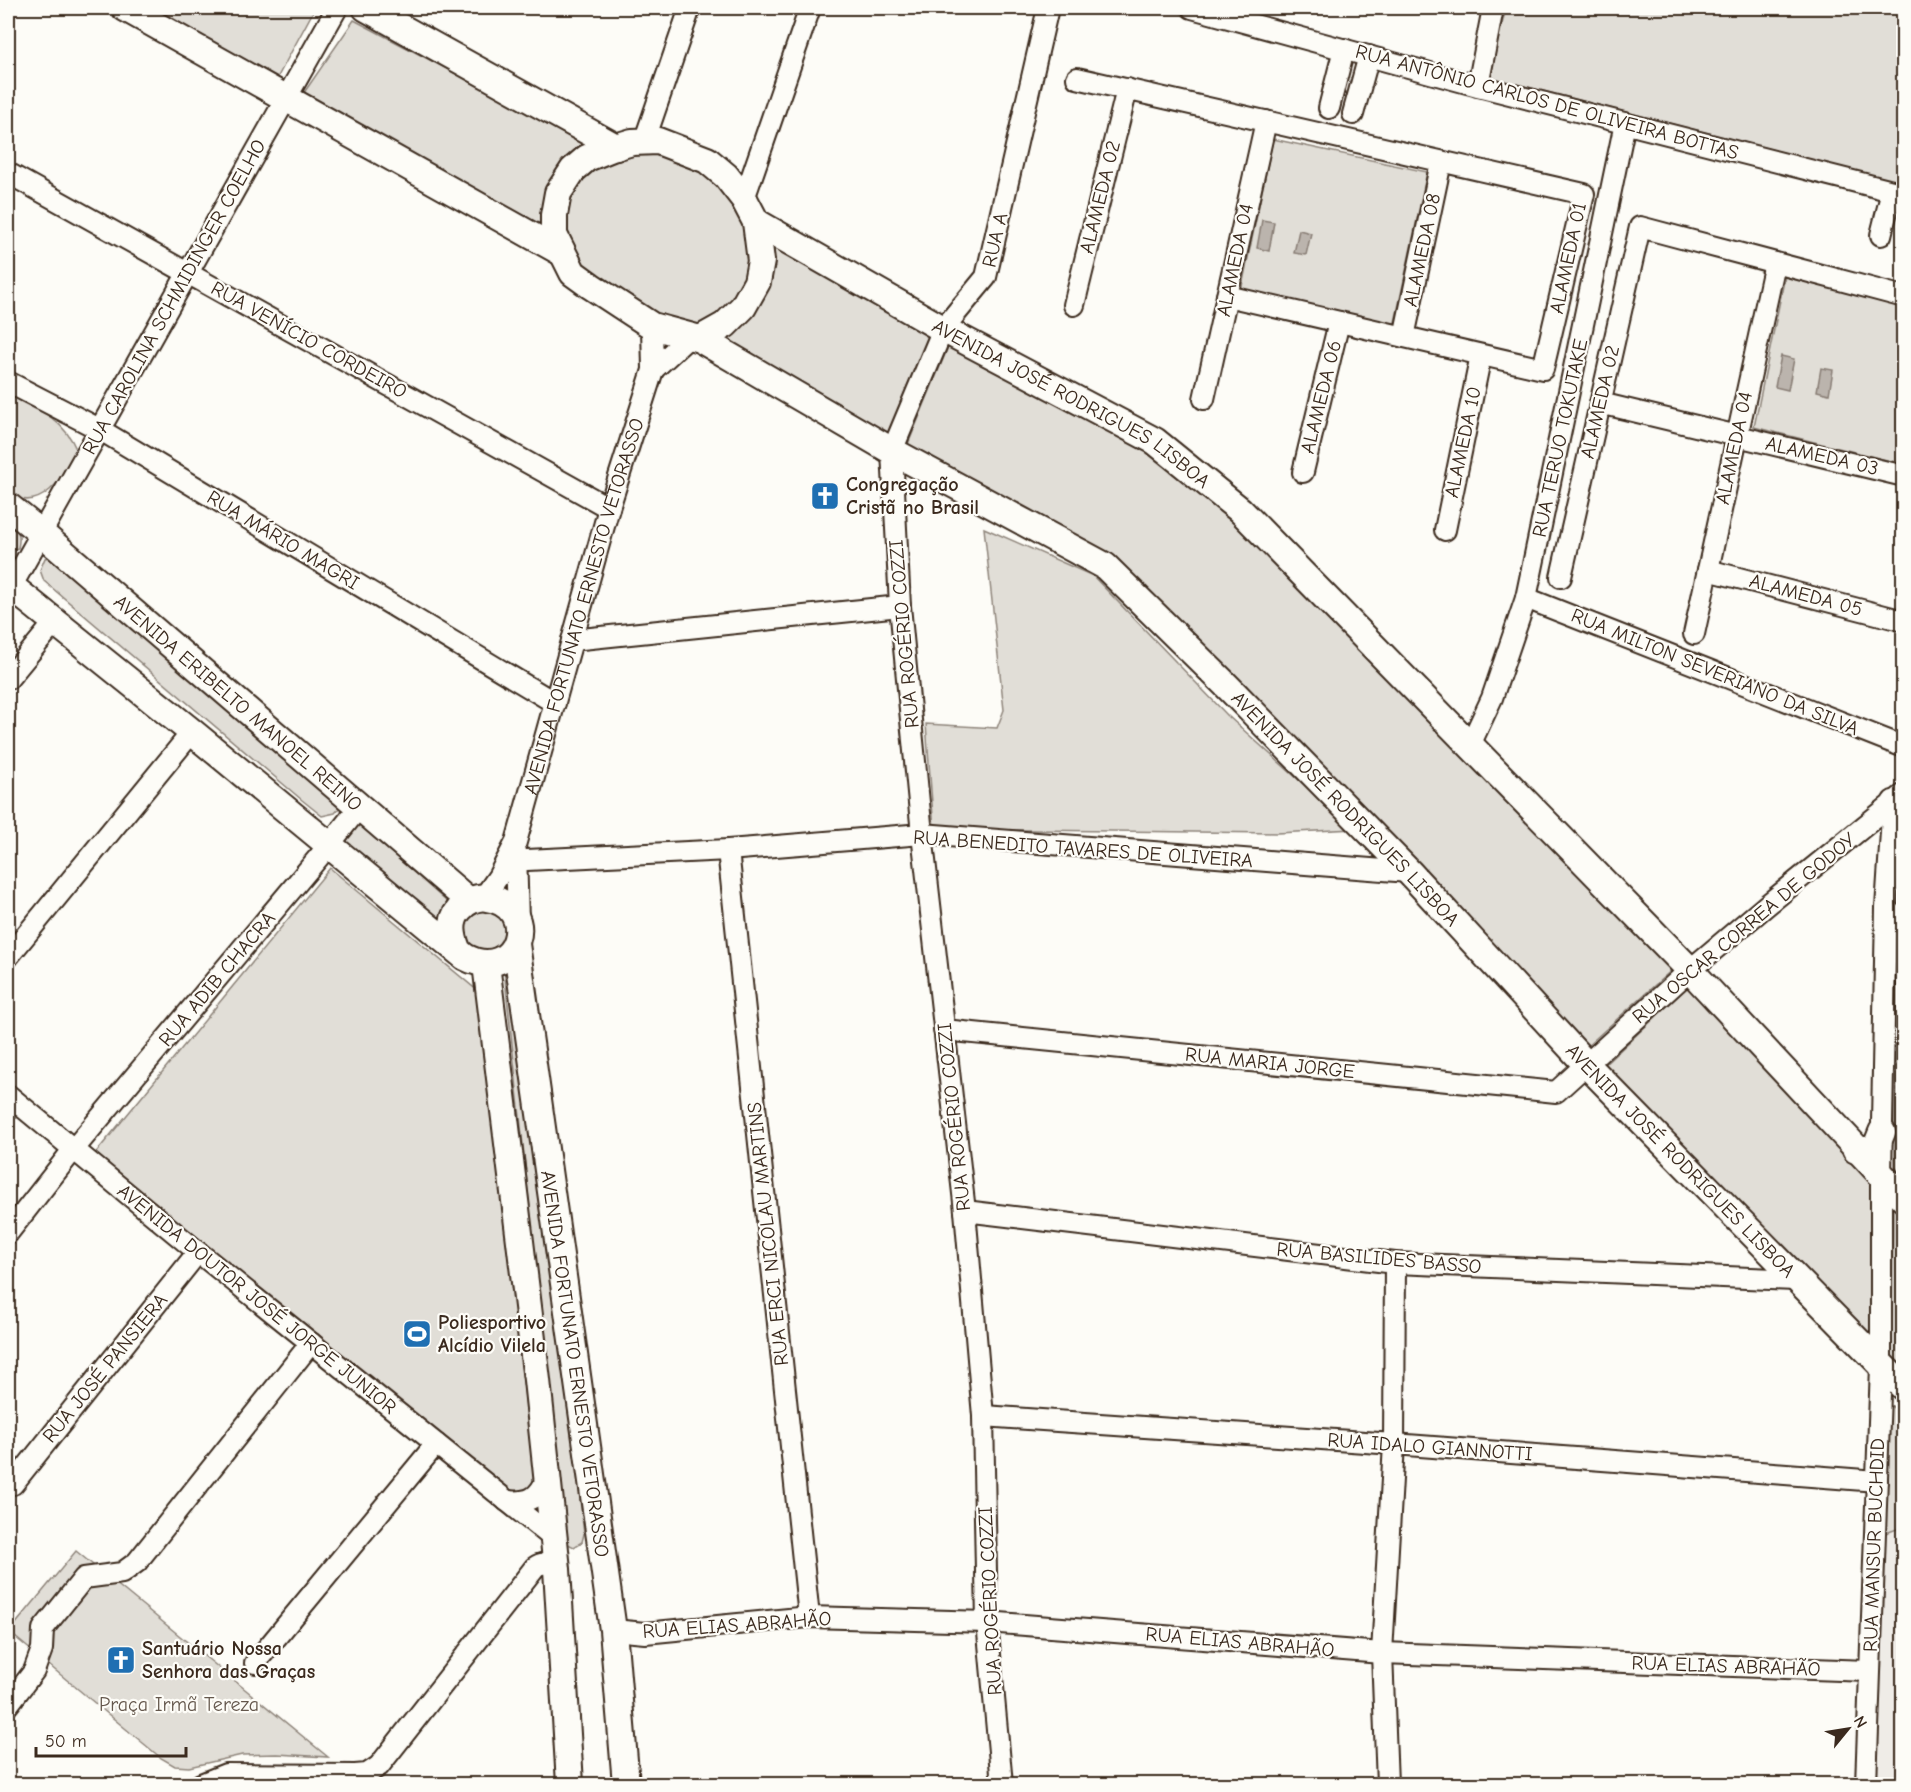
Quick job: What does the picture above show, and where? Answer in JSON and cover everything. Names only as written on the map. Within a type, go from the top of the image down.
[{"type":"main road","points":[[125,8],[561,252]]},
{"type":"main road","points":[[366,8],[616,147]]},
{"type":"main road","points":[[658,141],[707,160],[726,176],[744,200],[756,222],[761,261],[757,282],[743,308],[725,324],[695,338],[652,326],[573,273],[554,236],[554,215],[558,193],[573,170],[587,158],[616,147],[644,142],[658,141]]},
{"type":"main road","name":"AVENIDA JOSÉ RODRIGUES LISBOA","points":[[756,222],[943,329],[1155,441],[1240,510],[1690,970],[1904,1199]]},
{"type":"main road","name":"AVENIDA JOSÉ RODRIGUES LISBOA","points":[[695,338],[892,451],[1105,566],[1227,686],[1409,872],[1586,1064],[1904,1388]]},
{"type":"main road","name":"AVENIDA ERIBELTO MANOEL REINO","points":[[8,506],[360,807],[477,899]]},
{"type":"main road","points":[[9,585],[56,621],[465,957],[475,963],[486,964],[498,962],[509,955],[517,932],[510,908],[499,900],[477,899],[459,910],[453,922],[452,936],[457,949]]},
{"type":"main road","name":"AVENIDA FORTUNATO ERNESTO VETORASSO","points":[[517,932],[613,1630],[626,1785]]},
{"type":"main road","name":"AVENIDA FORTUNATO ERNESTO VETORASSO","points":[[486,964],[554,1538],[570,1785]]},
{"type":"main road","points":[[1856,1149],[1868,1150],[1876,1147],[1882,1132]]},
{"type":"street","name":"RUA CAROLINA SCHMIDINGER COELHO","points":[[9,585],[337,8]]},
{"type":"street","points":[[644,142],[690,8]]},
{"type":"street","points":[[744,200],[810,8]]},
{"type":"street","name":"RUA A","points":[[892,451],[943,329],[986,277],[1048,8]]},
{"type":"street","name":"RUA ANTÔNIO CARLOS DE OLIVEIRA BOTTAS","points":[[1192,8],[1478,86],[1898,192]]},
{"type":"street","points":[[1478,86],[1493,8]]},
{"type":"street","points":[[1329,108],[1344,49]]},
{"type":"street","points":[[1353,114],[1369,56]]},
{"type":"street","name":"ALAMEDA 01","points":[[1077,78],[1584,194],[1543,369],[1227,297]]},
{"type":"street","name":"ALAMEDA 02","points":[[1074,305],[1126,89]]},
{"type":"street","name":"ALAMEDA 04","points":[[1204,399],[1266,121]]},
{"type":"street","name":"RUA TERUO TOKUTAKE","points":[[1470,745],[1492,698],[1526,598],[1625,123]]},
{"type":"street","name":"ALAMEDA 08","points":[[1404,337],[1441,162]]},
{"type":"street","name":"RUA VENÍCIO CORDEIRO","points":[[8,173],[609,508]]},
{"type":"street","points":[[1881,235],[1898,192]]},
{"type":"street","name":"ALAMEDA 02","points":[[1561,577],[1640,227],[1775,263]]},
{"type":"street","points":[[1775,263],[1904,297]]},
{"type":"street","name":"ALAMEDA 04","points":[[1694,634],[1775,263]]},
{"type":"street","name":"ALAMEDA 06","points":[[1303,472],[1339,322]]},
{"type":"street","name":"AVENIDA FORTUNATO ERNESTO VETORASSO","points":[[517,932],[511,861],[609,508],[653,370],[652,326]]},
{"type":"street","name":"AVENIDA FORTUNATO ERNESTO VETORASSO","points":[[653,370],[695,338]]},
{"type":"street","name":"ALAMEDA 10","points":[[1444,530],[1481,355]]},
{"type":"street","name":"RUA MÁRIO MAGRI","points":[[8,382],[99,429],[555,703]]},
{"type":"street","name":"ALAMEDA 03","points":[[1600,403],[1904,476]]},
{"type":"street","name":"RUA ROGÉRIO COZZI","points":[[892,451],[900,606],[922,834],[964,1211],[983,1416],[987,1622],[1002,1785]]},
{"type":"street","name":"ALAMEDA 05","points":[[1708,570],[1904,621]]},
{"type":"street","name":"RUA MILTON SEVERIANO DA SILVA","points":[[1526,598],[1904,747]]},
{"type":"street","points":[[572,640],[900,606]]},
{"type":"street","points":[[8,679],[56,621]]},
{"type":"street","points":[[8,957],[192,732]]},
{"type":"street","name":"RUA OSCAR CORREA DE GODOY","points":[[1586,1064],[1690,970],[1898,798]]},
{"type":"street","name":"RUA MANSUR BUCHDID","points":[[1866,1785],[1868,1671],[1881,1366],[1881,1176],[1886,908],[1898,798]]},
{"type":"street","name":"RUA ADIB CHACRA","points":[[8,1233],[73,1150],[360,807]]},
{"type":"street","name":"RUA BENEDITO TAVARES DE OLIVEIRA","points":[[511,861],[728,850],[922,834],[1409,872]]},
{"type":"street","name":"RUA ERCI NICOLAU MARTINS","points":[[728,850],[809,1617]]},
{"type":"street","name":"AVENIDA FORTUNATO ERNESTO VETORASSO","points":[[477,899],[511,861]]},
{"type":"street","points":[[1886,908],[1904,926]]},
{"type":"street","name":"RUA MARIA JORGE","points":[[944,1030],[1556,1092],[1586,1064]]},
{"type":"street","name":"AVENIDA DOUTOR JOSÉ JORGE JUNIOR","points":[[8,1095],[198,1252],[554,1538]]},
{"type":"street","name":"RUA BASILIDES BASSO","points":[[964,1211],[1395,1263],[1796,1280]]},
{"type":"street","name":"RUA JOSÉ PANSIERA","points":[[10,1483],[198,1252]]},
{"type":"street","points":[[1387,1785],[1383,1653],[1394,1444],[1395,1263]]},
{"type":"street","points":[[8,1705],[34,1671],[42,1649],[43,1629],[84,1578],[122,1573],[137,1562],[311,1343]]},
{"type":"street","name":"RUA IDALO GIANNOTTI","points":[[983,1416],[1394,1444],[1877,1481]]},
{"type":"street","points":[[255,1663],[436,1444]]},
{"type":"street","points":[[507,1501],[522,1503],[534,1498],[543,1488],[547,1478]]},
{"type":"street","points":[[201,1785],[226,1774],[367,1774],[379,1766],[535,1567],[541,1563],[549,1564],[557,1569]]},
{"type":"street","name":"RUA ELIAS ABRAHÃO","points":[[613,1630],[645,1632],[809,1617],[987,1622],[1383,1653],[1868,1671]]},
{"type":"shaded area","points":[[1262,220],[1274,222],[1269,251],[1257,248]]},
{"type":"shaded area","points":[[1299,230],[1311,233],[1306,255],[1294,253]]},
{"type":"shaded area","points":[[1781,356],[1794,359],[1788,390],[1775,387]]},
{"type":"shaded area","points":[[1821,368],[1833,370],[1829,394],[1817,391]]},
{"type":"shaded area","points":[[1903,1527],[1903,1784],[1878,1784],[1883,1534]]},
{"type":"green space","points":[[144,8],[315,8],[275,82]]},
{"type":"green space","points":[[1506,8],[1903,8],[1903,183],[1489,77]]},
{"type":"green space","points":[[354,20],[591,145],[558,167],[543,198],[543,232],[301,97]]},
{"type":"green space","points":[[1273,139],[1427,172],[1394,327],[1241,291]]},
{"type":"green space","points":[[635,151],[680,157],[718,184],[736,207],[745,225],[749,242],[747,278],[734,303],[718,317],[698,328],[657,316],[580,265],[562,233],[566,197],[591,166]]},
{"type":"green space","points":[[774,246],[931,335],[887,435],[717,340],[767,288],[775,266]]},
{"type":"green space","points":[[1785,276],[1903,306],[1903,464],[1754,427]]},
{"type":"green space","points":[[951,340],[1151,447],[1235,516],[1675,967],[1585,1048],[1245,684],[1109,562],[906,449]]},
{"type":"green space","points":[[8,393],[57,423],[65,431],[77,451],[58,482],[40,497],[30,500],[19,498],[8,492]]},
{"type":"green space","points":[[8,522],[17,530],[19,536],[18,548],[9,551]]},
{"type":"green space","points":[[984,528],[1093,576],[1228,716],[1353,829],[1277,833],[934,829],[926,724],[997,728],[1004,710]]},
{"type":"green space","points":[[57,555],[343,804],[335,813],[322,816],[44,581],[40,570],[45,558]]},
{"type":"green space","points":[[357,822],[447,902],[435,925],[342,839]]},
{"type":"green space","name":"Poliesportivo Alcídio Vilela","points":[[330,868],[479,992],[538,1513],[94,1155]]},
{"type":"green space","points":[[473,906],[507,913],[509,947],[470,954],[461,919]]},
{"type":"green space","points":[[1897,933],[1904,940],[1903,1177],[1895,1167]]},
{"type":"green space","points":[[503,960],[518,967],[584,1534],[582,1542],[574,1547],[566,1543]]},
{"type":"green space","points":[[1690,985],[1872,1183],[1873,1345],[1601,1068]]},
{"type":"green space","points":[[1893,1200],[1903,1211],[1903,1371],[1892,1360]]},
{"type":"green space","points":[[1892,1406],[1904,1419],[1903,1527],[1883,1534],[1883,1411]]},
{"type":"green space","name":"Praça Irmã Tereza","points":[[76,1551],[328,1757],[277,1754],[242,1755],[189,1767],[175,1766],[161,1758],[9,1632]]},
{"type":"place","name":"Congregação Cristã no Brasil","points":[[825,496]]},
{"type":"place","name":"Poliesportivo Alcídio Vilela","points":[[417,1334]]},
{"type":"place","name":"Santuário Nossa Senhora das Graças","points":[[121,1660]]}]
